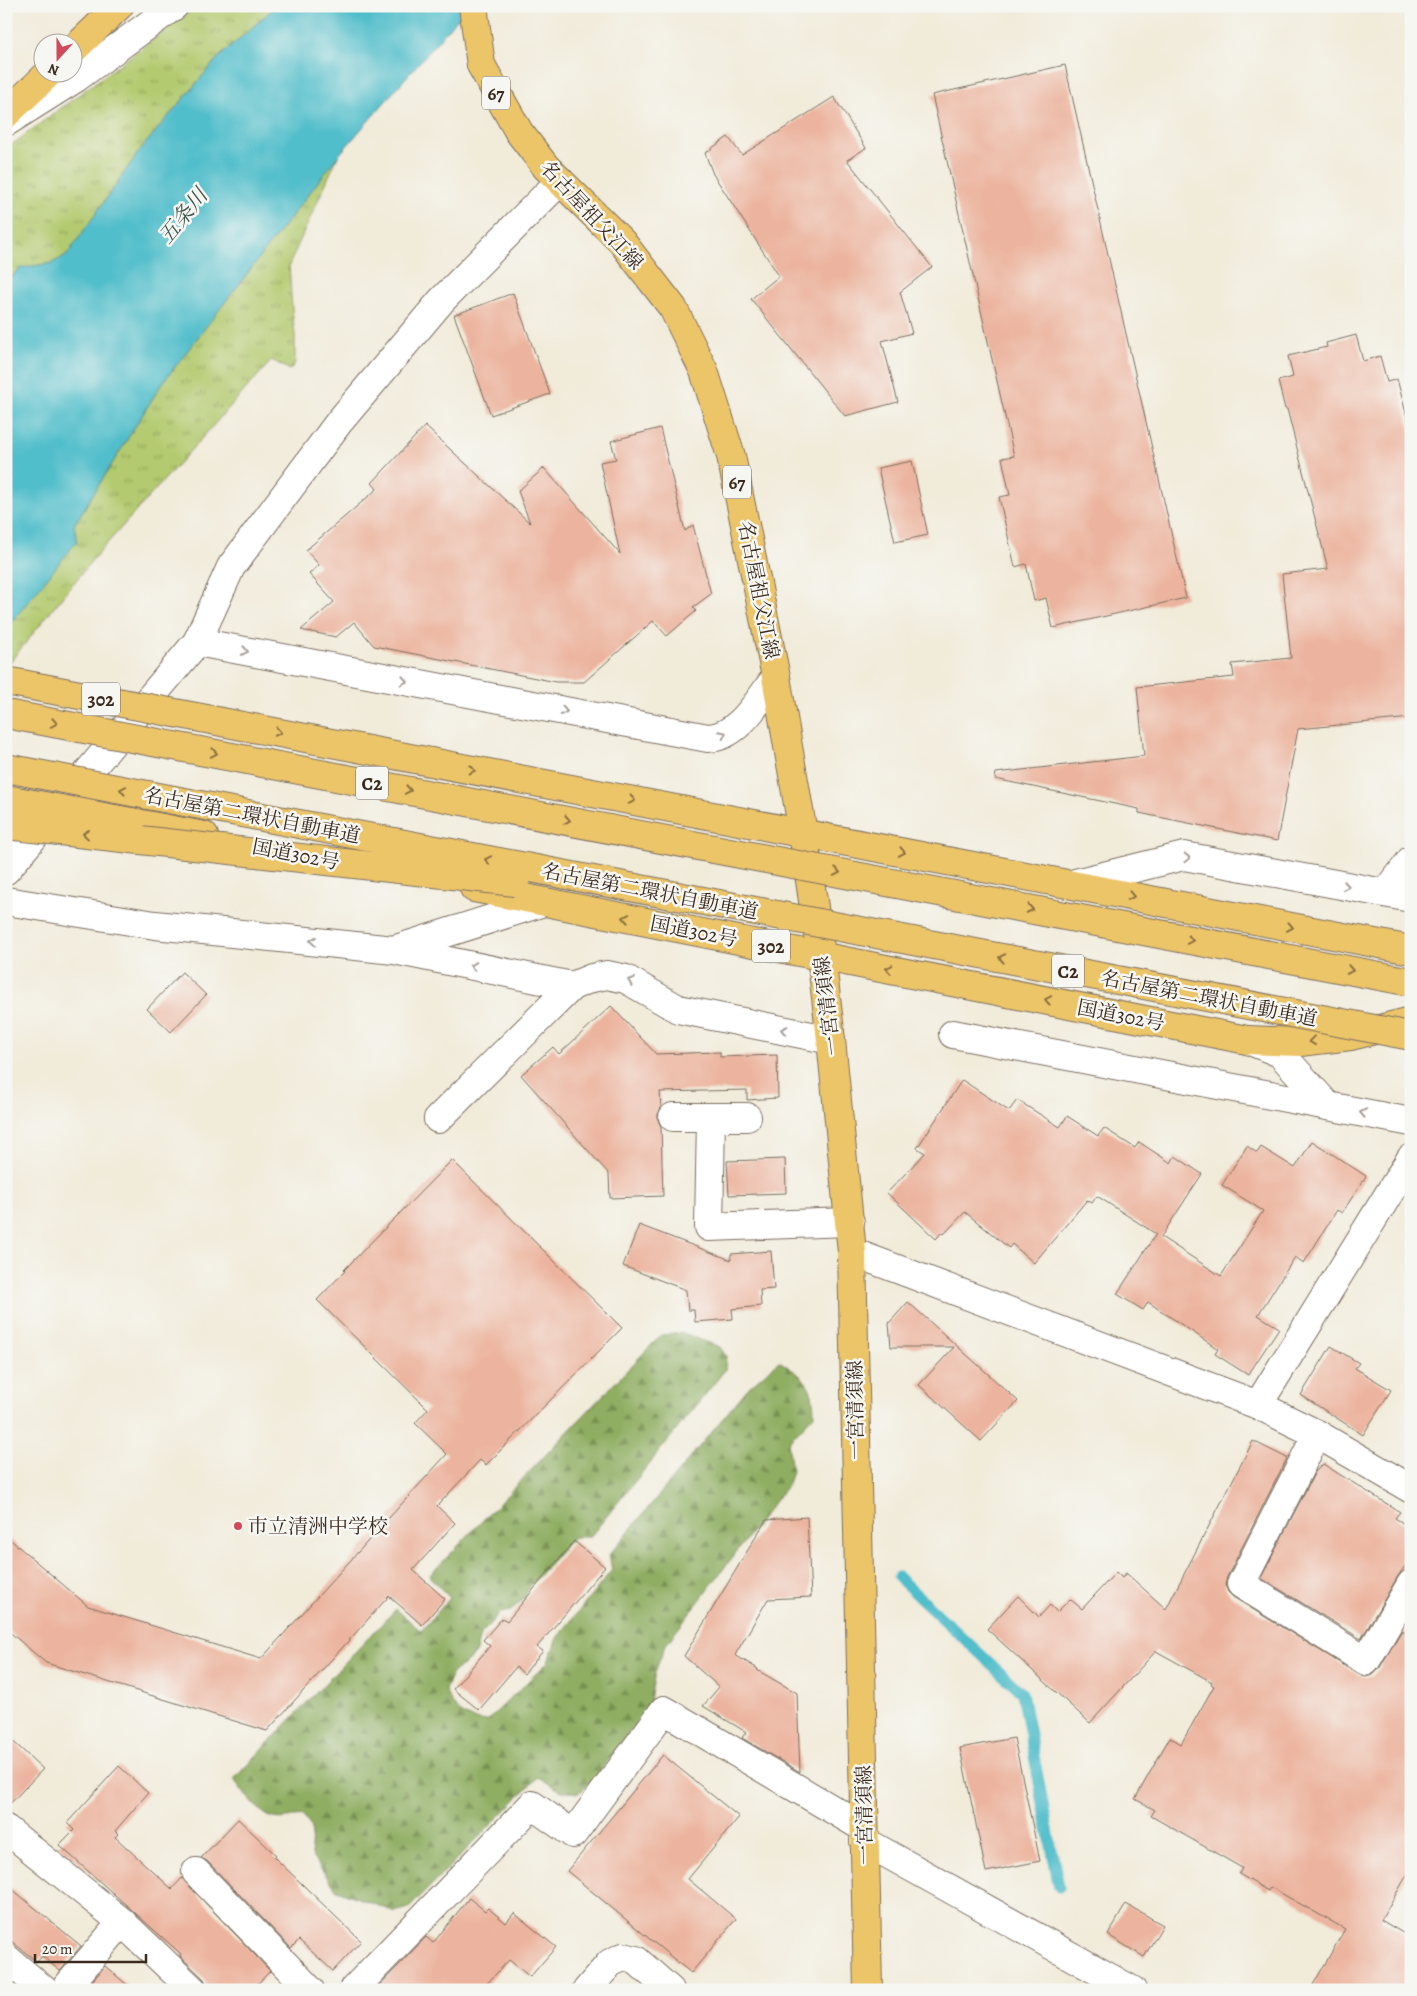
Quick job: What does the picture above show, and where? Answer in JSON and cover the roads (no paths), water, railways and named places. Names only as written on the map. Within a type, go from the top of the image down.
[{"type":"main road","points":[[82,41],[119,6]]},
{"type":"main road","name":"名古屋祖父江線","points":[[473,6],[481,65],[519,132],[553,174],[622,242],[672,308],[704,371],[731,456],[776,677],[803,833]]},
{"type":"main road","points":[[6,114],[40,82]]},
{"type":"main road","name":"302","points":[[6,681],[1411,950]]},
{"type":"main road","name":"C2","points":[[6,714],[1411,982]]},
{"type":"main road","name":"名古屋第二環状自動車道","points":[[6,768],[1411,1036]]},
{"type":"main road","name":"国道302号","points":[[6,799],[821,955],[1247,1040],[1300,1042],[1351,1036],[1411,1020]]},
{"type":"main road","points":[[6,825],[726,906]]},
{"type":"main road","name":"一宮清須線","points":[[803,833],[831,1040],[852,1252],[868,1990]]},
{"type":"street","points":[[6,122],[76,78],[174,6]]},
{"type":"street","points":[[6,870],[197,642],[231,567],[340,422],[442,300],[553,174]]},
{"type":"street","points":[[197,642],[708,738],[716,738],[730,731],[747,715],[776,677]]},
{"type":"street","points":[[1071,884],[1184,856],[1398,896],[1411,860]]},
{"type":"street","points":[[6,902],[155,925],[394,950],[572,986]]},
{"type":"street","points":[[394,950],[544,902]]},
{"type":"street","points":[[438,1119],[572,986],[592,978],[607,975],[626,979],[678,1009],[831,1040]]},
{"type":"street","points":[[953,1034],[1411,1122]]},
{"type":"street","points":[[1247,1040],[1280,1053],[1328,1106]]},
{"type":"street","points":[[673,1117],[747,1116]]},
{"type":"street","points":[[711,1117],[709,1227],[850,1222]]},
{"type":"street","points":[[1258,1405],[1411,1158]]},
{"type":"street","points":[[852,1252],[1258,1405],[1317,1434],[1411,1489]]},
{"type":"street","points":[[1317,1434],[1241,1584],[1366,1661],[1411,1584]]},
{"type":"street","points":[[353,1990],[532,1805],[573,1834],[664,1710],[864,1834],[1132,1990]]},
{"type":"street","points":[[6,1829],[122,1922],[193,1990]]},
{"type":"street","points":[[196,1872],[310,1990]]},
{"type":"street","points":[[64,1990],[122,1922]]},
{"type":"street","points":[[587,1990],[610,1963],[623,1957],[636,1960],[670,1990]]},
{"type":"street","points":[[6,1958],[44,1990]]},
{"type":"water","name":"五条川","points":[[276,6],[476,6],[456,20],[338,156],[161,385],[74,525],[77,541],[6,629],[6,282],[21,268],[52,263],[67,255],[140,150],[216,60]]},
{"type":"waterway","points":[[898,1577],[1022,1693],[1059,1887]]},
{"type":"place","name":"市立清洲中学校","points":[[238,1526]]}]
